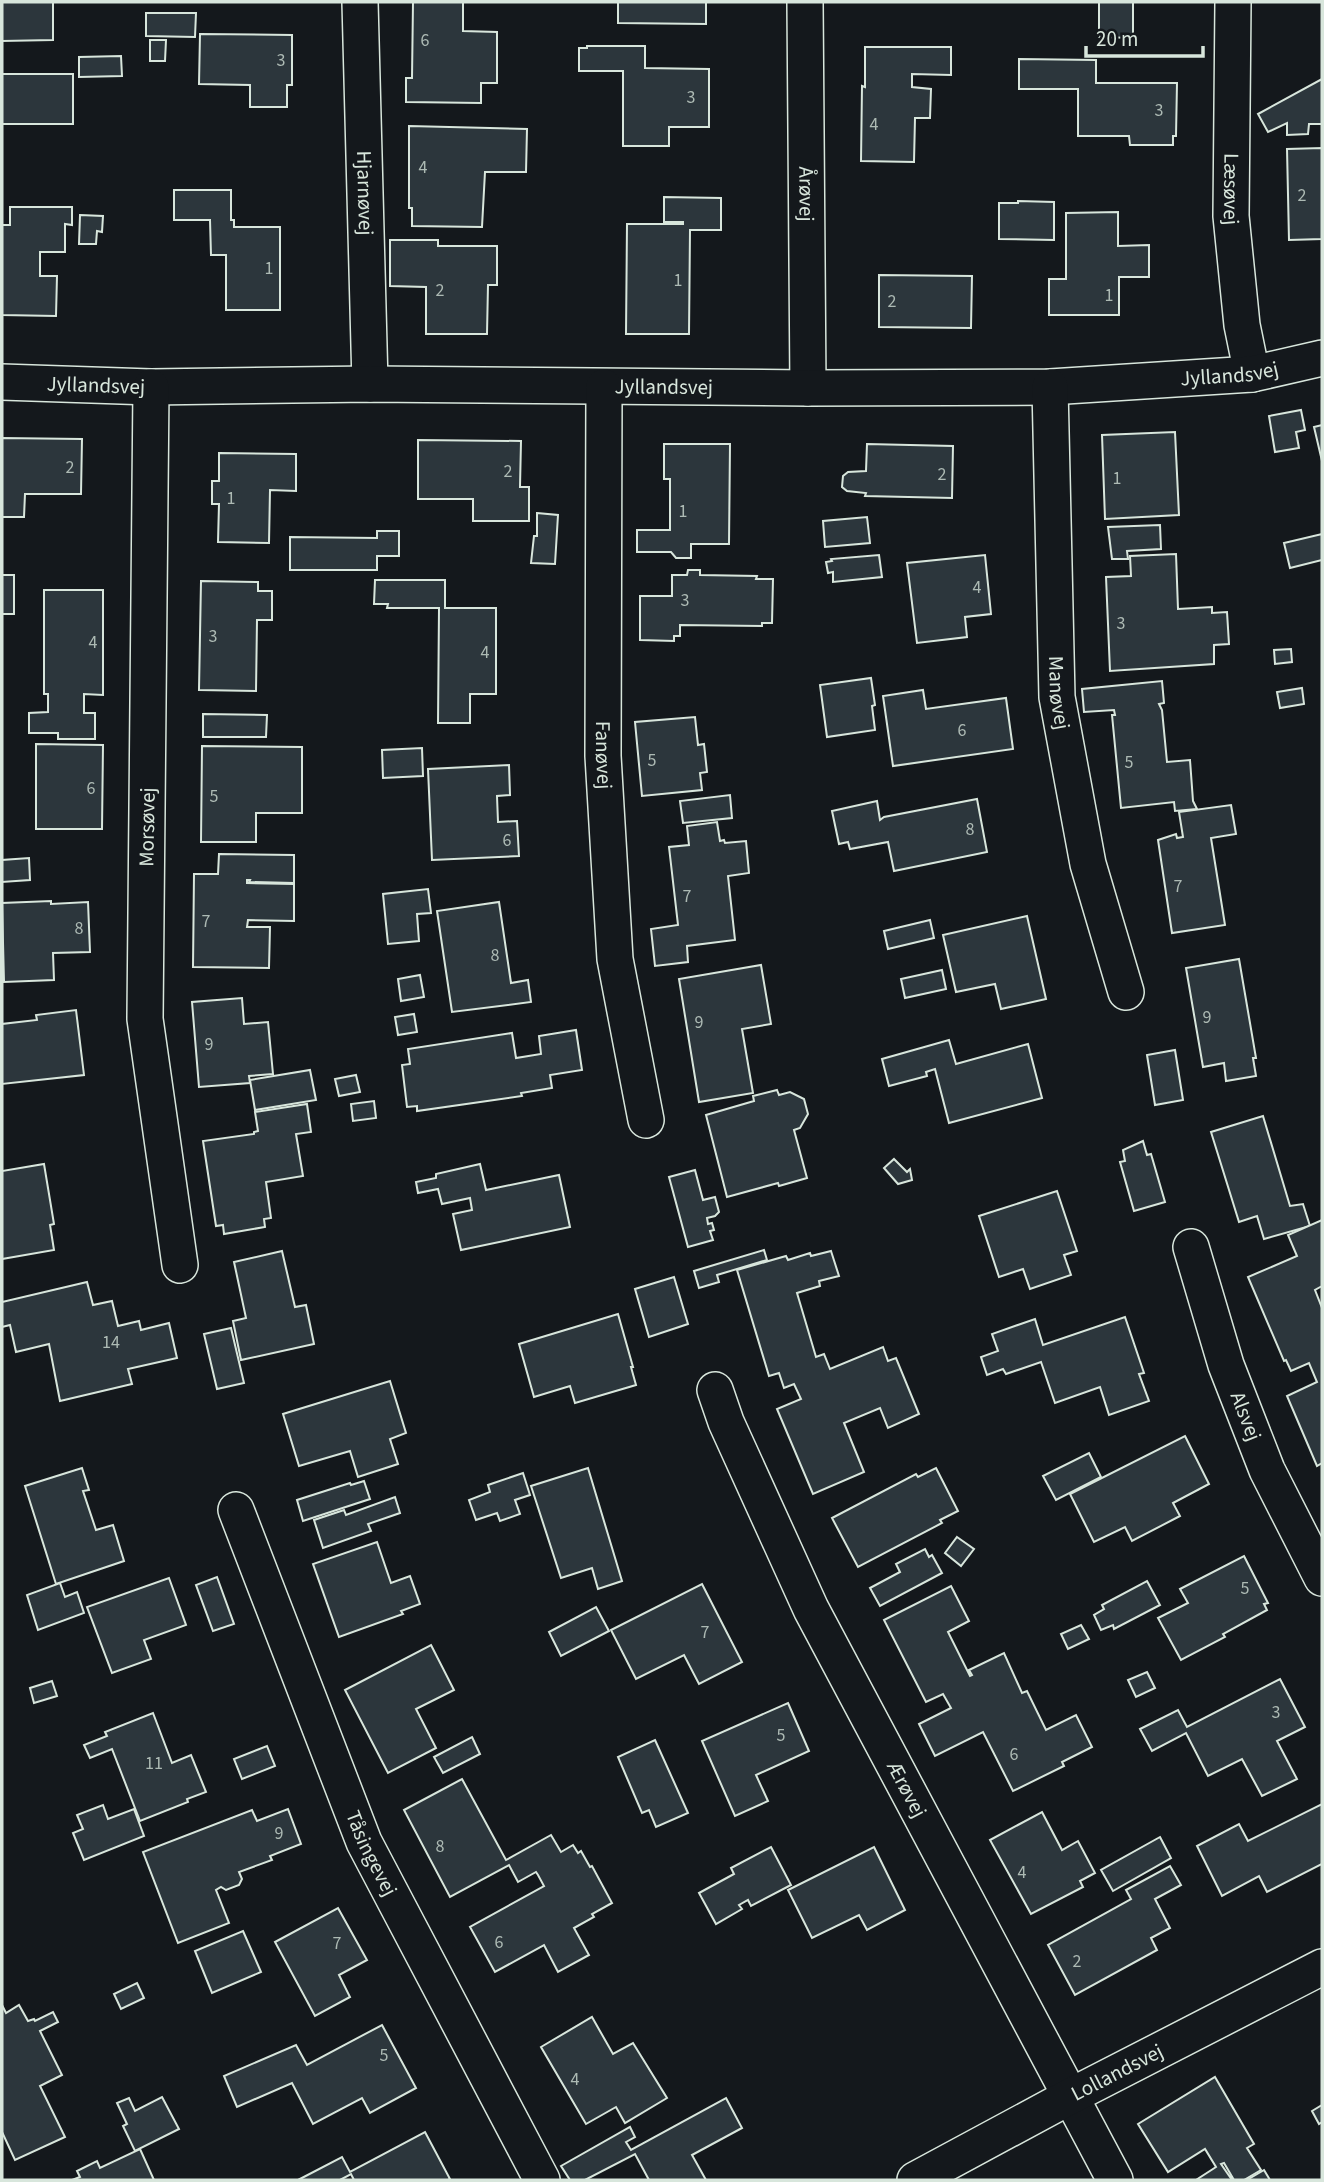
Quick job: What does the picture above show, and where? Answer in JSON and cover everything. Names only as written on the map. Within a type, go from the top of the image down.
[{"type":"street","name":"Hjarnøvej","points":[[360,2],[370,384]]},
{"type":"street","name":"Årøvej","points":[[805,2],[808,388]]},
{"type":"street","name":"Læsøvej","points":[[1233,2],[1231,216],[1242,325],[1252,374]]},
{"type":"street","name":"Jyllandsvej","points":[[2,382],[151,387],[370,384],[1050,387],[1252,374],[1322,358]]},
{"type":"street","name":"Morsøvej","points":[[151,387],[145,1019],[180,1265]]},
{"type":"street","name":"Fanøvej","points":[[604,387],[603,756],[615,959],[646,1120]]},
{"type":"street","name":"Manøvej","points":[[1050,387],[1057,697],[1088,864],[1126,992]]},
{"type":"street","name":"Alsvej","points":[[1191,1247],[1226,1365],[1267,1470],[1322,1578]]},
{"type":"street","name":"Ærøvej","points":[[715,1390],[726,1422],[811,1609],[1115,2180]]},
{"type":"street","name":"Tåsingevej","points":[[236,1510],[364,1842],[542,2180]]},
{"type":"street","name":"Lollandsvej","points":[[915,2180],[1069,2097],[1322,1967]]},
{"type":"building","points":[[2,2],[53,2],[53,40],[2,41]]},
{"type":"building","points":[[413,2],[463,2],[463,31],[497,32],[497,83],[481,83],[481,103],[406,102],[406,78],[412,78]]},
{"type":"building","points":[[618,2],[706,2],[706,24],[618,23]]},
{"type":"building","points":[[1099,2],[1133,2],[1133,38],[1099,37]]},
{"type":"building","points":[[146,13],[196,13],[195,37],[146,36]]},
{"type":"building","points":[[200,34],[292,35],[292,85],[287,85],[287,107],[250,107],[250,85],[199,84]]},
{"type":"building","points":[[150,40],[166,40],[165,61],[150,61]]},
{"type":"building","points":[[645,46],[645,68],[709,69],[709,127],[669,127],[669,146],[623,146],[623,71],[579,71],[579,48]]},
{"type":"building","points":[[865,47],[951,47],[951,75],[912,74],[912,87],[931,89],[930,118],[915,118],[914,162],[861,161]]},
{"type":"building","points":[[121,56],[122,76],[79,77],[79,57]]},
{"type":"building","points":[[1019,59],[1096,60],[1096,83],[1177,83],[1176,136],[1173,136],[1173,145],[1130,145],[1129,136],[1078,136],[1078,89],[1019,89]]},
{"type":"building","points":[[2,74],[73,74],[73,124],[2,124]]},
{"type":"building","points":[[1322,79],[1322,124],[1309,124],[1308,134],[1287,135],[1287,123],[1268,132],[1258,114]]},
{"type":"building","points":[[409,126],[527,129],[526,172],[485,172],[482,227],[412,226],[412,208],[409,208]]},
{"type":"building","points":[[1322,148],[1322,239],[1289,240],[1287,149]]},
{"type":"building","points":[[174,190],[231,190],[231,220],[234,220],[234,227],[280,227],[280,310],[226,310],[226,255],[211,255],[210,220],[174,220]]},
{"type":"building","points":[[664,197],[721,198],[721,230],[690,230],[689,334],[626,334],[627,224],[683,224],[664,222]]},
{"type":"building","points":[[1054,202],[1054,240],[999,239],[999,203]]},
{"type":"building","points":[[10,207],[72,207],[72,225],[65,224],[65,252],[40,252],[40,276],[57,276],[56,316],[2,315],[2,225],[10,225]]},
{"type":"building","points":[[1118,212],[1118,246],[1149,245],[1149,277],[1119,277],[1119,315],[1049,315],[1049,279],[1066,279],[1066,213]]},
{"type":"building","points":[[80,215],[103,216],[102,232],[97,231],[96,244],[79,244]]},
{"type":"building","points":[[390,240],[438,240],[438,246],[497,246],[497,285],[488,285],[487,334],[426,334],[426,287],[390,286]]},
{"type":"building","points":[[879,275],[972,276],[971,328],[879,327]]},
{"type":"building","points":[[1301,410],[1305,430],[1296,432],[1299,448],[1275,452],[1269,416]]},
{"type":"building","points":[[1322,425],[1322,461],[1314,427]]},
{"type":"building","points":[[1175,432],[1179,515],[1105,519],[1102,435]]},
{"type":"building","points":[[2,438],[82,439],[81,494],[25,494],[24,517],[2,517]]},
{"type":"building","points":[[418,440],[521,441],[520,487],[529,487],[529,521],[473,521],[473,499],[418,499]]},
{"type":"building","points":[[664,444],[730,444],[729,544],[691,544],[691,558],[676,558],[671,552],[637,552],[637,530],[670,530],[670,479],[664,479]]},
{"type":"building","points":[[867,444],[953,446],[952,498],[865,496],[866,493],[847,491],[842,487],[843,476],[848,472],[866,471]]},
{"type":"building","points":[[219,453],[296,454],[296,491],[270,490],[269,543],[218,542],[219,504],[212,504],[212,481],[219,481]]},
{"type":"building","points":[[537,513],[558,515],[555,564],[531,563],[534,536],[537,536]]},
{"type":"building","points":[[867,517],[870,543],[825,547],[823,521]]},
{"type":"building","points":[[1160,525],[1161,549],[1127,551],[1128,559],[1112,559],[1108,527]]},
{"type":"building","points":[[377,531],[399,531],[399,556],[377,556],[377,570],[290,570],[290,537],[377,538]]},
{"type":"building","points":[[1322,534],[1322,560],[1290,568],[1284,543]]},
{"type":"building","points":[[1176,554],[1178,609],[1212,607],[1212,613],[1227,612],[1229,644],[1214,645],[1214,664],[1110,671],[1106,577],[1131,576],[1130,556]]},
{"type":"building","points":[[879,555],[882,577],[833,582],[833,572],[828,573],[826,562],[832,561],[831,559]]},
{"type":"building","points":[[985,555],[991,614],[965,617],[967,637],[917,643],[907,563]]},
{"type":"building","points":[[688,570],[700,570],[700,575],[757,576],[756,579],[773,579],[772,623],[762,623],[762,626],[680,625],[680,636],[674,636],[674,641],[640,640],[640,596],[672,596],[672,575],[687,575]]},
{"type":"building","points":[[2,575],[14,575],[14,614],[2,614]]},
{"type":"building","points":[[375,580],[445,580],[445,608],[496,608],[496,694],[470,694],[470,723],[438,723],[439,608],[387,608],[388,604],[374,604]]},
{"type":"building","points":[[201,581],[258,582],[258,591],[272,591],[272,620],[257,620],[256,691],[199,690]]},
{"type":"building","points":[[44,590],[103,590],[103,695],[84,694],[84,713],[95,713],[95,739],[58,739],[58,733],[29,733],[29,713],[48,712],[48,694],[44,694]]},
{"type":"building","points":[[1291,649],[1292,662],[1275,664],[1274,650]]},
{"type":"building","points":[[871,678],[875,730],[827,737],[820,685]]},
{"type":"building","points":[[1162,681],[1164,703],[1159,704],[1162,710],[1167,762],[1190,760],[1193,801],[1197,809],[1175,811],[1174,802],[1121,808],[1112,715],[1115,715],[1114,710],[1084,712],[1082,689]]},
{"type":"building","points":[[1302,688],[1304,704],[1280,708],[1277,692]]},
{"type":"building","points":[[923,690],[926,709],[1006,698],[1013,749],[893,766],[883,696]]},
{"type":"building","points":[[203,714],[267,715],[266,737],[203,737]]},
{"type":"building","points":[[695,717],[698,745],[704,744],[707,772],[700,773],[702,790],[642,796],[635,722]]},
{"type":"building","points":[[36,744],[103,745],[102,829],[36,829]]},
{"type":"building","points":[[202,746],[302,747],[302,813],[256,813],[256,842],[201,842]]},
{"type":"building","points":[[422,748],[423,776],[383,778],[382,750]]},
{"type":"building","points":[[509,765],[510,795],[497,796],[498,822],[517,821],[519,856],[432,860],[428,769]]},
{"type":"building","points":[[730,795],[732,818],[683,823],[680,801]]},
{"type":"building","points":[[977,799],[987,852],[894,871],[888,842],[850,849],[848,842],[839,844],[832,811],[877,801],[880,820]]},
{"type":"building","points":[[1231,805],[1236,834],[1211,838],[1225,925],[1172,933],[1158,840],[1176,834],[1177,838],[1183,837],[1179,812]]},
{"type":"building","points":[[717,822],[720,841],[746,841],[749,873],[728,876],[735,940],[687,946],[688,962],[655,966],[651,929],[678,925],[669,847],[689,845],[687,826]]},
{"type":"building","points":[[219,854],[294,855],[294,883],[247,880],[247,883],[294,884],[294,921],[248,920],[247,927],[270,927],[269,968],[193,967],[194,874],[218,874]]},
{"type":"building","points":[[29,858],[30,880],[2,882],[2,860]]},
{"type":"building","points":[[428,889],[431,913],[417,914],[419,941],[388,944],[383,894]]},
{"type":"building","points":[[51,901],[51,904],[88,902],[90,952],[53,953],[54,980],[4,982],[2,903]]},
{"type":"building","points":[[499,902],[511,983],[528,980],[531,1002],[452,1012],[437,911]]},
{"type":"building","points":[[1027,916],[1046,999],[1001,1009],[995,984],[956,992],[943,935]]},
{"type":"building","points":[[930,920],[934,938],[888,949],[884,931]]},
{"type":"building","points":[[1239,959],[1256,1058],[1253,1058],[1256,1076],[1226,1081],[1224,1063],[1203,1067],[1186,968]]},
{"type":"building","points":[[761,965],[771,1024],[742,1029],[753,1093],[699,1102],[679,979]]},
{"type":"building","points":[[942,970],[946,989],[905,998],[901,979]]},
{"type":"building","points":[[420,975],[424,997],[401,1001],[398,979]]},
{"type":"building","points":[[242,998],[244,1024],[268,1022],[273,1074],[249,1076],[250,1083],[199,1087],[192,1002]]},
{"type":"building","points":[[76,1010],[84,1075],[2,1084],[2,1024],[37,1020],[36,1015]]},
{"type":"building","points":[[414,1014],[417,1032],[398,1035],[395,1017]]},
{"type":"building","points":[[576,1030],[582,1070],[550,1075],[552,1088],[521,1093],[522,1096],[417,1111],[417,1106],[407,1107],[402,1065],[410,1064],[408,1049],[512,1033],[516,1058],[541,1054],[539,1036]]},
{"type":"building","points":[[949,1040],[956,1064],[1028,1044],[1042,1098],[949,1123],[935,1069],[926,1072],[927,1076],[889,1086],[882,1059]]},
{"type":"building","points":[[1175,1050],[1183,1100],[1155,1105],[1147,1055]]},
{"type":"building","points":[[310,1070],[316,1100],[255,1110],[250,1080]]},
{"type":"building","points":[[356,1075],[360,1092],[339,1096],[335,1079]]},
{"type":"building","points":[[777,1090],[779,1095],[790,1092],[804,1099],[808,1114],[800,1128],[794,1130],[807,1178],[727,1197],[706,1115],[754,1101],[753,1096]]},
{"type":"building","points":[[374,1101],[376,1118],[353,1121],[351,1104]]},
{"type":"building","points":[[307,1104],[311,1132],[296,1134],[303,1176],[266,1182],[271,1218],[264,1219],[265,1227],[224,1234],[223,1225],[216,1226],[203,1141],[254,1134],[258,1131],[255,1112]]},
{"type":"building","points":[[1263,1116],[1290,1206],[1303,1204],[1310,1226],[1264,1239],[1257,1216],[1239,1222],[1211,1132]]},
{"type":"building","points":[[1143,1141],[1147,1155],[1151,1154],[1165,1202],[1134,1211],[1120,1162],[1125,1161],[1123,1150]]},
{"type":"building","points":[[894,1159],[907,1172],[910,1169],[912,1180],[898,1184],[884,1168]]},
{"type":"building","points":[[44,1164],[54,1224],[50,1225],[54,1250],[2,1259],[2,1171]]},
{"type":"building","points":[[480,1164],[486,1190],[559,1175],[570,1227],[461,1250],[453,1214],[472,1210],[470,1198],[442,1204],[438,1189],[418,1193],[416,1182],[436,1178],[436,1174]]},
{"type":"building","points":[[695,1170],[703,1200],[715,1197],[719,1212],[707,1218],[708,1224],[712,1223],[714,1230],[710,1231],[713,1240],[688,1247],[669,1177]]},
{"type":"building","points":[[1057,1191],[1077,1251],[1064,1255],[1071,1275],[1030,1289],[1023,1269],[999,1277],[979,1216]]},
{"type":"building","points":[[1322,1220],[1322,1286],[1315,1290],[1322,1308],[1322,1463],[1317,1466],[1287,1396],[1317,1382],[1309,1363],[1291,1371],[1286,1360],[1284,1361],[1248,1277],[1297,1256],[1288,1235]]},
{"type":"building","points":[[764,1250],[767,1260],[717,1275],[719,1282],[699,1288],[694,1271]]},
{"type":"building","points":[[282,1251],[295,1307],[306,1305],[314,1344],[241,1360],[233,1321],[246,1318],[234,1262]]},
{"type":"building","points":[[831,1251],[839,1276],[819,1281],[820,1286],[797,1293],[816,1357],[824,1354],[830,1369],[883,1347],[888,1361],[896,1358],[919,1414],[888,1428],[880,1408],[844,1423],[864,1472],[813,1494],[777,1409],[801,1399],[794,1384],[784,1388],[779,1373],[769,1376],[737,1270],[786,1256],[788,1260],[810,1253],[811,1256]]},
{"type":"building","points":[[674,1277],[688,1324],[649,1337],[635,1289]]},
{"type":"building","points":[[87,1282],[93,1305],[112,1301],[118,1326],[139,1321],[141,1330],[169,1323],[177,1358],[128,1369],[132,1384],[60,1401],[49,1344],[16,1352],[10,1325],[2,1327],[2,1302]]},
{"type":"building","points":[[618,1314],[636,1385],[575,1403],[570,1386],[534,1397],[519,1344]]},
{"type":"building","points":[[1125,1317],[1144,1373],[1139,1374],[1149,1401],[1109,1415],[1100,1387],[1055,1403],[1041,1362],[1006,1374],[1003,1369],[987,1375],[981,1357],[998,1351],[992,1334],[1035,1319],[1043,1345]]},
{"type":"building","points":[[231,1328],[244,1383],[217,1389],[204,1334]]},
{"type":"building","points":[[390,1381],[406,1433],[390,1439],[398,1464],[358,1477],[350,1451],[299,1466],[283,1414]]},
{"type":"building","points":[[1185,1436],[1209,1484],[1173,1503],[1180,1516],[1132,1541],[1125,1527],[1094,1542],[1070,1494]]},
{"type":"building","points":[[1089,1453],[1101,1477],[1056,1500],[1043,1476]]},
{"type":"building","points":[[82,1468],[89,1490],[83,1491],[96,1530],[113,1525],[124,1561],[56,1584],[25,1486]]},
{"type":"building","points":[[588,1468],[622,1581],[598,1589],[592,1568],[561,1578],[531,1486]]},
{"type":"building","points":[[936,1468],[958,1511],[940,1520],[942,1523],[858,1567],[832,1518],[916,1474],[918,1477]]},
{"type":"building","points":[[523,1473],[530,1495],[515,1500],[520,1514],[500,1521],[497,1513],[476,1520],[469,1500],[490,1492],[488,1485]]},
{"type":"building","points":[[364,1481],[370,1499],[303,1521],[297,1500]]},
{"type":"building","points":[[395,1497],[400,1513],[368,1524],[371,1531],[323,1548],[314,1520],[344,1510],[346,1515]]},
{"type":"building","points":[[957,1537],[974,1549],[961,1566],[945,1553]]},
{"type":"building","points":[[377,1542],[391,1583],[410,1576],[420,1604],[401,1611],[403,1614],[339,1637],[313,1564]]},
{"type":"building","points":[[925,1549],[929,1557],[932,1555],[942,1573],[880,1606],[870,1588],[900,1572],[896,1564]]},
{"type":"building","points":[[1244,1556],[1268,1603],[1264,1604],[1267,1610],[1223,1634],[1225,1637],[1181,1660],[1158,1618],[1188,1603],[1180,1589]]},
{"type":"building","points":[[217,1577],[234,1624],[213,1631],[196,1585]]},
{"type":"building","points":[[169,1578],[186,1625],[144,1640],[151,1659],[112,1673],[87,1607]]},
{"type":"building","points":[[1147,1581],[1160,1605],[1114,1629],[1113,1625],[1101,1630],[1094,1615],[1104,1609],[1102,1605]]},
{"type":"building","points":[[60,1583],[65,1597],[77,1592],[84,1613],[38,1630],[27,1595]]},
{"type":"building","points":[[702,1584],[742,1662],[699,1684],[684,1655],[636,1679],[611,1630]]},
{"type":"building","points":[[951,1586],[969,1621],[948,1632],[970,1676],[972,1675],[969,1670],[1004,1653],[1022,1693],[1027,1691],[1046,1730],[1076,1715],[1092,1747],[1062,1762],[1064,1766],[1013,1791],[983,1732],[935,1756],[919,1724],[951,1708],[943,1694],[926,1702],[884,1620]]},
{"type":"building","points":[[596,1607],[609,1631],[561,1656],[549,1632]]},
{"type":"building","points":[[1081,1625],[1089,1639],[1068,1649],[1061,1634]]},
{"type":"building","points":[[431,1645],[454,1690],[416,1709],[436,1748],[388,1773],[345,1690]]},
{"type":"building","points":[[1147,1672],[1155,1688],[1136,1697],[1128,1680]]},
{"type":"building","points":[[1280,1679],[1305,1727],[1277,1741],[1297,1779],[1262,1796],[1242,1759],[1208,1776],[1186,1733],[1152,1751],[1140,1729],[1178,1710],[1187,1727]]},
{"type":"building","points":[[52,1681],[57,1696],[34,1703],[30,1688]]},
{"type":"building","points":[[788,1703],[809,1751],[756,1775],[768,1801],[735,1816],[702,1741]]},
{"type":"building","points":[[153,1713],[172,1763],[191,1755],[206,1792],[140,1821],[112,1749],[90,1758],[84,1745],[107,1736],[105,1732]]},
{"type":"building","points":[[472,1737],[480,1754],[443,1773],[434,1757]]},
{"type":"building","points":[[655,1740],[688,1813],[656,1827],[649,1810],[642,1813],[618,1757]]},
{"type":"building","points":[[267,1746],[275,1766],[242,1779],[234,1759]]},
{"type":"building","points":[[462,1779],[506,1860],[551,1835],[561,1852],[573,1845],[578,1853],[581,1851],[590,1867],[592,1866],[612,1903],[574,1928],[589,1955],[558,1972],[544,1945],[495,1972],[470,1927],[544,1886],[536,1872],[518,1882],[509,1865],[450,1897],[404,1810]]},
{"type":"building","points":[[1322,1804],[1322,1864],[1267,1892],[1259,1876],[1222,1896],[1197,1846],[1239,1824],[1248,1841]]},
{"type":"building","points":[[103,1805],[108,1819],[134,1809],[144,1836],[84,1860],[73,1833],[83,1829],[77,1815]]},
{"type":"building","points":[[288,1809],[301,1844],[270,1856],[272,1860],[239,1872],[242,1879],[239,1885],[226,1890],[221,1887],[216,1890],[229,1923],[178,1943],[143,1852],[252,1810],[257,1821]]},
{"type":"building","points":[[1042,1812],[1062,1850],[1078,1841],[1095,1873],[1080,1881],[1083,1887],[1031,1914],[990,1840]]},
{"type":"building","points":[[1160,1837],[1171,1858],[1113,1891],[1101,1870]]},
{"type":"building","points":[[771,1847],[791,1885],[751,1906],[748,1900],[739,1905],[742,1909],[716,1924],[699,1893],[734,1874],[731,1868]]},
{"type":"building","points":[[874,1847],[905,1910],[867,1930],[859,1915],[812,1938],[788,1890]]},
{"type":"building","points":[[1170,1866],[1181,1885],[1155,1899],[1170,1928],[1151,1938],[1157,1950],[1075,1995],[1048,1945],[1131,1899],[1126,1890]]},
{"type":"building","points":[[338,1908],[367,1960],[339,1975],[350,1997],[315,2016],[275,1942]]},
{"type":"building","points":[[243,1931],[261,1972],[212,1993],[195,1951]]},
{"type":"building","points":[[137,1983],[144,1998],[121,2009],[114,1994]]},
{"type":"building","points":[[2,2005],[6,2013],[19,2005],[28,2021],[35,2021],[53,2012],[58,2022],[40,2031],[62,2075],[40,2086],[65,2137],[15,2160],[2,2132]]},
{"type":"building","points":[[592,2017],[613,2054],[633,2043],[667,2098],[625,2123],[616,2107],[586,2124],[541,2047]]},
{"type":"building","points":[[382,2025],[416,2088],[370,2113],[362,2098],[313,2124],[292,2083],[237,2107],[224,2076],[296,2045],[307,2065]]},
{"type":"building","points":[[1215,2077],[1254,2144],[1247,2148],[1261,2170],[1244,2180],[1234,2180],[1224,2163],[1221,2164],[1232,2180],[1196,2180],[1216,2167],[1205,2149],[1168,2172],[1138,2124]]},
{"type":"building","points":[[162,2097],[179,2129],[135,2151],[123,2126],[127,2124],[117,2103],[129,2098],[135,2111]]},
{"type":"building","points":[[726,2098],[742,2128],[692,2155],[706,2180],[649,2180],[635,2154],[585,2180],[570,2180],[561,2166],[630,2127],[635,2137],[626,2142],[631,2150]]},
{"type":"building","points":[[1322,2105],[1322,2122],[1319,2124],[1312,2111]]},
{"type":"building","points":[[425,2132],[450,2179],[354,2180],[351,2174],[340,2180],[298,2180],[342,2157],[350,2172]]},
{"type":"building","points":[[140,2149],[154,2180],[72,2180],[80,2177],[77,2171],[97,2161],[100,2168]]},
{"type":"building","points":[[1264,2170],[1270,2180],[1247,2180]]}]
